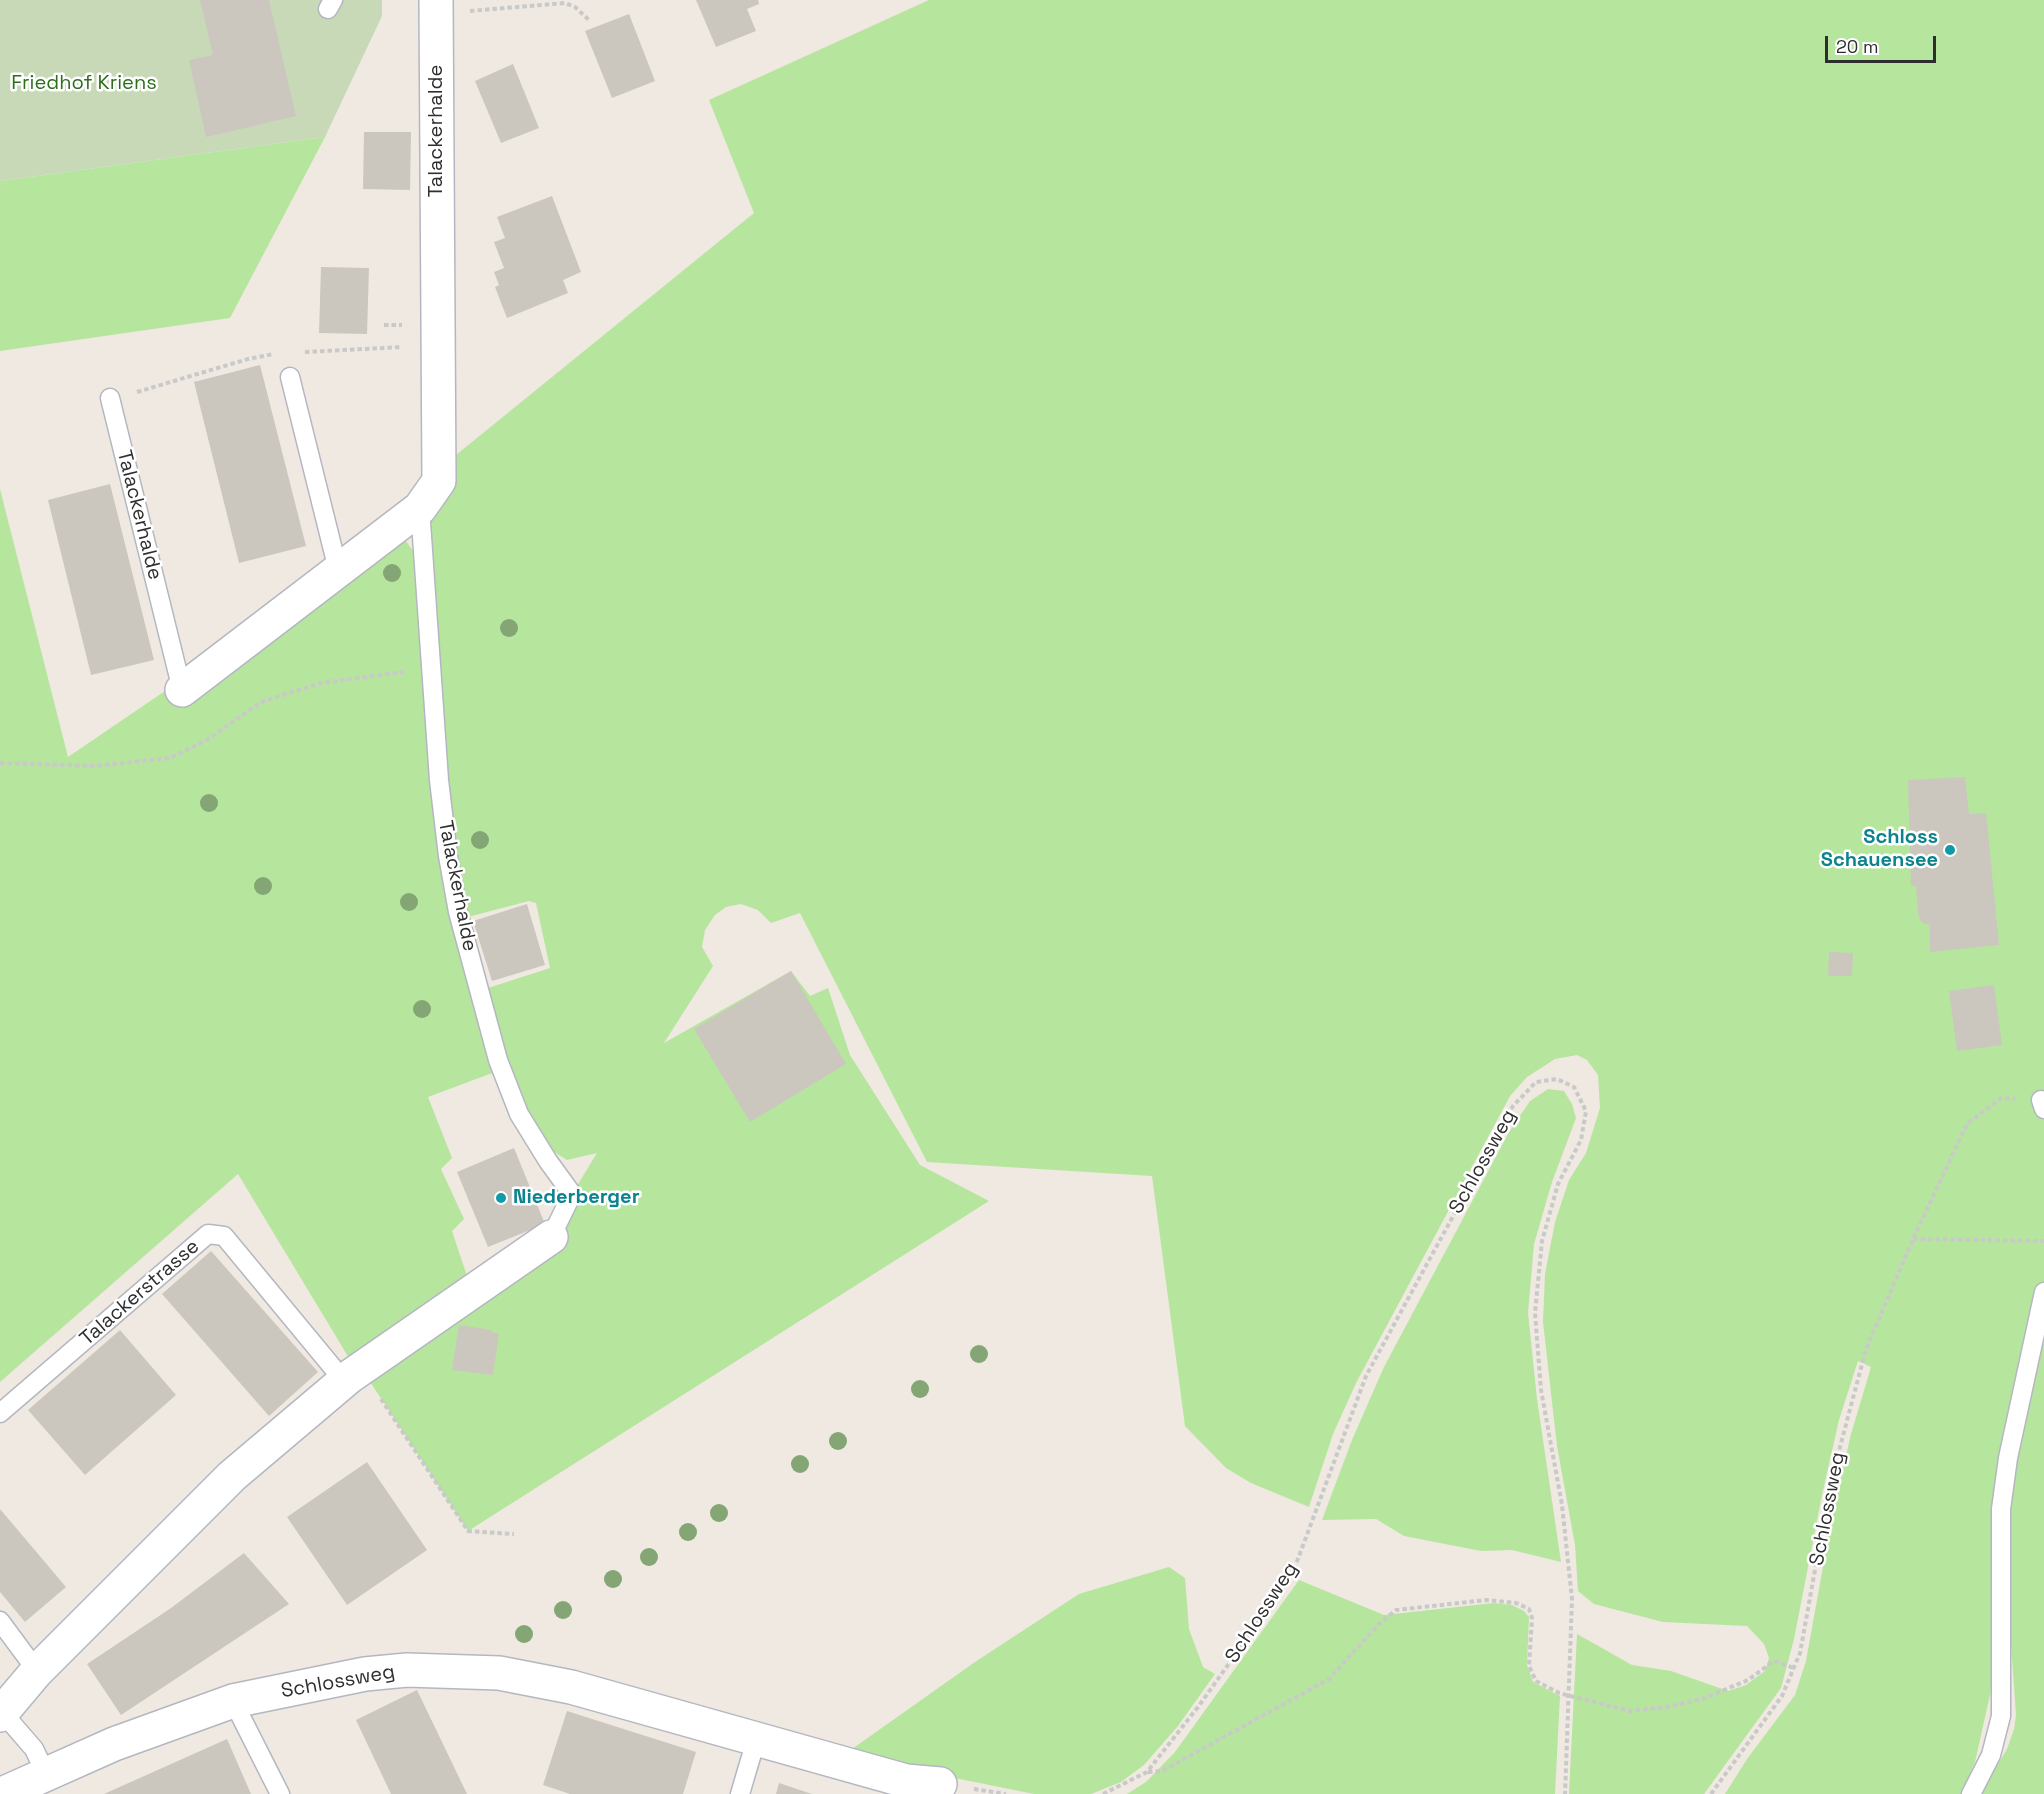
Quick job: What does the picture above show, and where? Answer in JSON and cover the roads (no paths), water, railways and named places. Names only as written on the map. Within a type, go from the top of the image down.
[{"type":"street","name":"Talackerhalde","points":[[182,690],[420,507],[439,481],[436,7]]},
{"type":"street","points":[[1,1714],[37,1671],[232,1476],[353,1374],[551,1237]]},
{"type":"street","name":"Schlossweg","points":[[2,1794],[47,1776],[114,1744],[233,1701],[365,1674],[464,1670],[499,1673],[571,1687],[906,1781],[940,1784]]},
{"type":"lane","points":[[290,377],[338,570]]},
{"type":"lane","name":"Talackerhalde","points":[[110,398],[182,690]]},
{"type":"lane","name":"Talackerhalde","points":[[420,507],[444,823],[461,924],[498,1060],[519,1114],[572,1194],[551,1237]]},
{"type":"lane","name":"Talackerstrasse","points":[[0,1413],[208,1234],[224,1236],[353,1374]]},
{"type":"lane","points":[[1971,1794],[1991,1755],[2001,1716],[2001,1509],[2008,1458],[2044,1292]]},
{"type":"lane","points":[[0,1622],[37,1671]]},
{"type":"lane","points":[[233,1701],[280,1794]]},
{"type":"lane","points":[[1,1714],[34,1749],[47,1776]]},
{"type":"lane","points":[[740,1794],[756,1740]]},
{"type":"place","name":"Schloss Schauensee","points":[[1950,850]]},
{"type":"place","name":"Niederberger","points":[[501,1198]]},
{"type":"park label","name":"Friedhof Kriens","points":[[84,84]]}]
